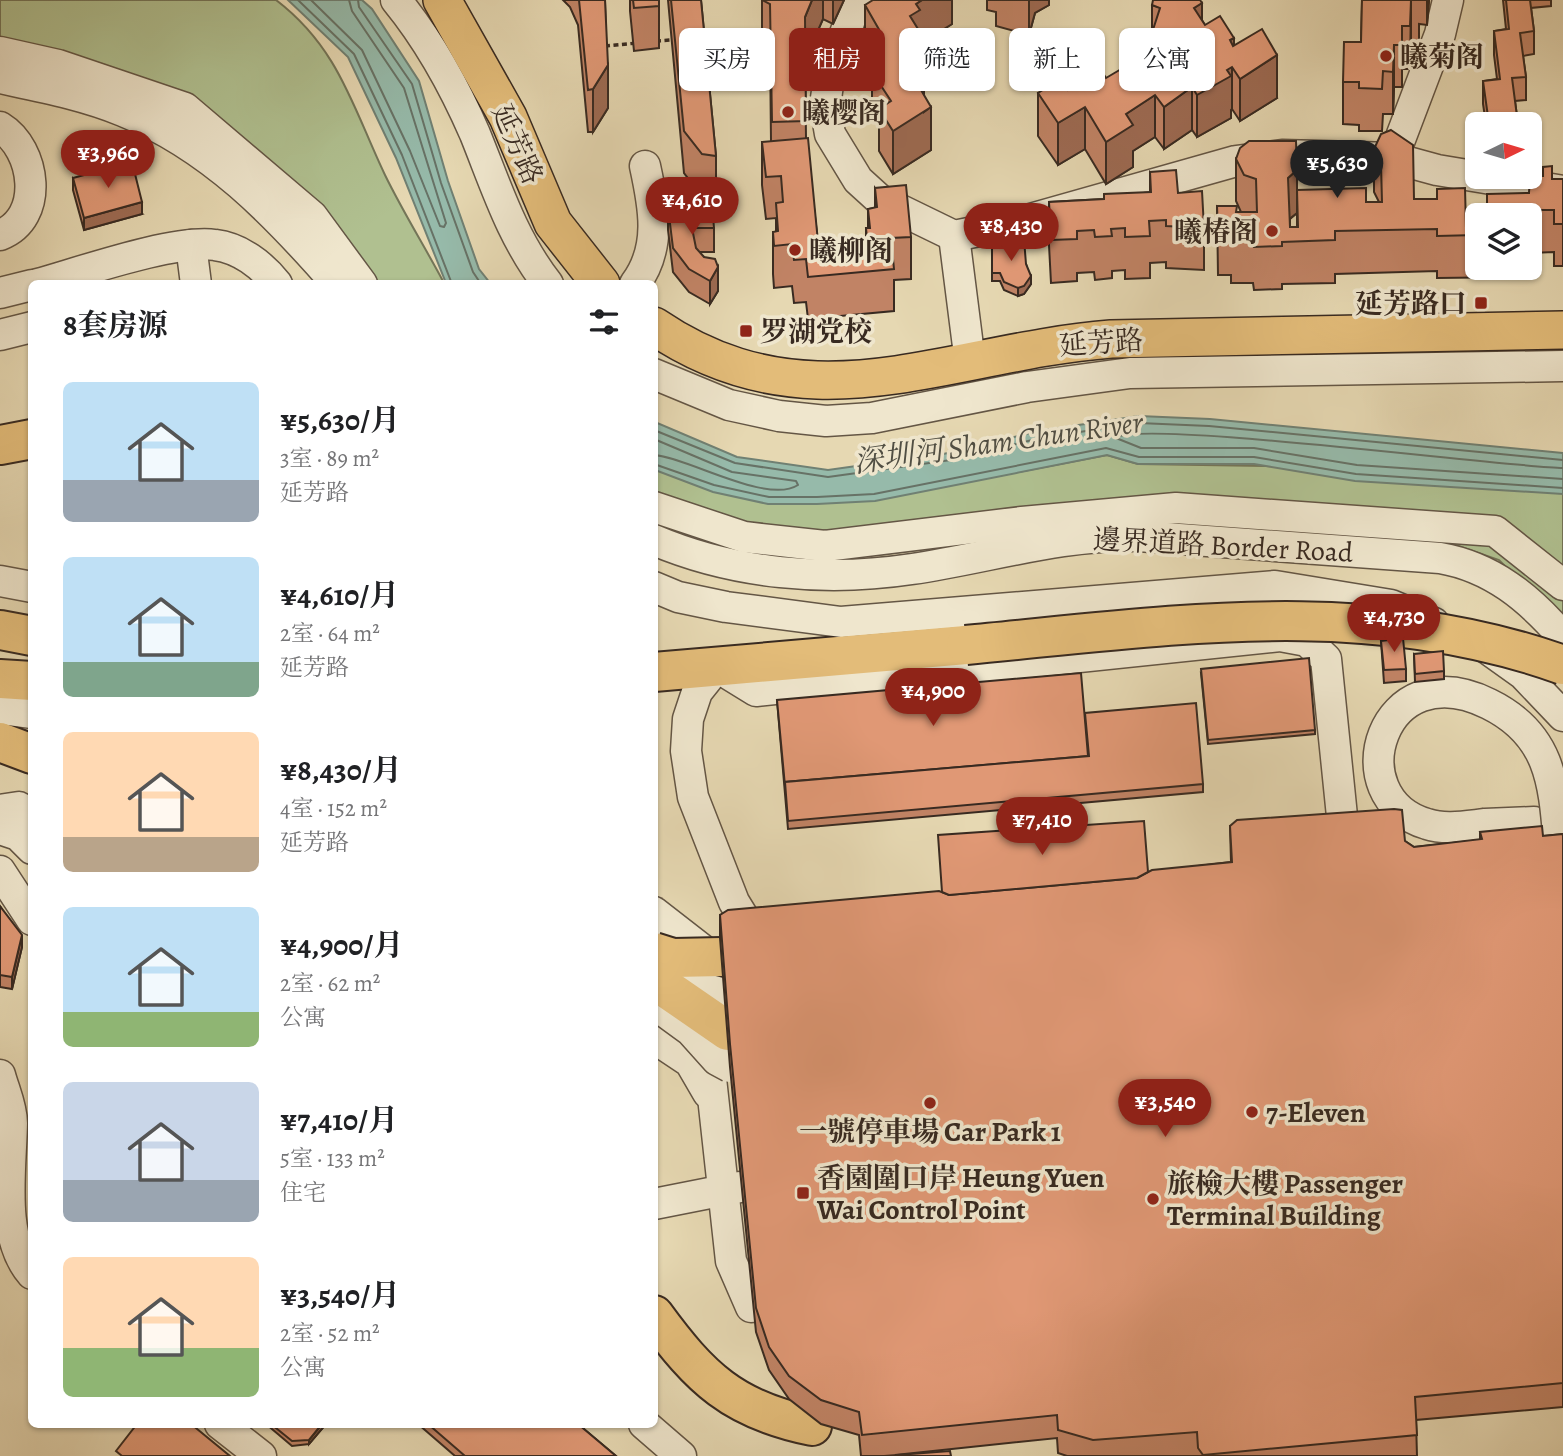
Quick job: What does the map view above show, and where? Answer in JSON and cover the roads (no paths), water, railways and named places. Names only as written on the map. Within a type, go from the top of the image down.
[{"type":"highway","points":[[0,446],[28,440]]},
{"type":"highway","points":[[658,672],[1214,622],[1313,620],[1386,624],[1499,646],[1563,665]]},
{"type":"highway","points":[[0,630],[28,635]]},
{"type":"highway","points":[[0,679],[28,681]]},
{"type":"highway","points":[[0,742],[28,752]]},
{"type":"highway","points":[[666,947],[673,958],[729,959],[768,948],[953,936],[975,938],[1037,956]]},
{"type":"highway","points":[[658,983],[727,1035]]},
{"type":"highway","points":[[741,1180],[766,1217]]},
{"type":"highway","points":[[749,1269],[765,1316]]},
{"type":"highway","points":[[658,1320],[703,1376],[731,1397],[772,1416],[811,1426]]},
{"type":"main road","name":"延芳路","points":[[442,0],[508,117],[553,223],[598,280]]},
{"type":"main road","name":"延芳路","points":[[658,328],[720,362],[772,377],[822,382],[871,380],[1046,346],[1111,340],[1563,330]]},
{"type":"street","points":[[396,0],[442,70],[474,133],[514,232],[545,280]]},
{"type":"street","points":[[858,0],[829,78],[825,105],[830,134],[858,180],[880,200],[954,236],[1009,225],[1236,161],[1282,155],[1393,158],[1437,170],[1563,191]]},
{"type":"street","points":[[1393,158],[1440,34],[1448,0]]},
{"type":"street","points":[[0,52],[58,65],[186,108],[312,216],[359,280]]},
{"type":"street","points":[[0,78],[112,107],[153,125],[191,147],[247,189],[333,280]]},
{"type":"street","points":[[0,127],[19,145],[30,190],[30,202],[22,220],[0,235]]},
{"type":"street","points":[[638,280],[647,267],[653,244],[652,200],[645,166]]},
{"type":"street","points":[[954,236],[970,362]]},
{"type":"street","points":[[54,280],[191,245],[230,248],[259,265],[273,280]]},
{"type":"street","points":[[191,245],[195,280]]},
{"type":"street","points":[[0,293],[28,286]]},
{"type":"street","points":[[0,335],[28,328]]},
{"type":"street","points":[[658,376],[729,405],[779,416],[826,421],[872,418],[1027,387],[1130,373],[1563,366]]},
{"type":"street","points":[[658,509],[744,537],[825,546],[1022,522],[1177,508],[1495,531],[1563,585]]},
{"type":"street","name":"邊界道路 Border Road","points":[[658,541],[735,565],[818,574],[912,569],[1089,536],[1138,536],[1440,558],[1480,569],[1506,583],[1563,637]]},
{"type":"street","points":[[0,581],[28,586]]},
{"type":"street","points":[[658,589],[678,597],[726,607],[841,622],[1275,586],[1320,592],[1391,605],[1486,648],[1523,674],[1563,716]]},
{"type":"street","points":[[1280,636],[1307,641],[1326,659],[1363,894],[768,940],[750,928],[734,902],[693,797],[685,751],[688,719],[697,692],[717,667],[756,691],[1280,636]]},
{"type":"street","points":[[1440,691],[1464,693],[1506,713],[1530,734],[1550,773],[1562,856],[1534,822],[1449,827],[1423,824],[1402,811],[1386,791],[1379,767],[1380,743],[1397,712],[1417,697],[1440,691]]},
{"type":"street","points":[[0,709],[28,712]]},
{"type":"street","points":[[0,810],[19,807],[28,813]]},
{"type":"street","points":[[0,829],[18,835],[28,845]]},
{"type":"street","points":[[0,871],[28,914]]},
{"type":"street","points":[[658,924],[666,947],[727,1035]]},
{"type":"street","points":[[713,1103],[727,1035],[729,959]]},
{"type":"street","points":[[658,1007],[691,1031],[717,1060],[727,1035]]},
{"type":"street","points":[[658,1013],[727,1035]]},
{"type":"street","points":[[658,1041],[690,1062],[713,1103],[741,1180],[749,1269]]},
{"type":"street","points":[[0,1074],[22,1115],[5,1203],[9,1244],[17,1267]]},
{"type":"street","points":[[658,1203],[741,1180]]},
{"type":"street","points":[[225,1428],[261,1456]]},
{"type":"street","points":[[649,1428],[681,1456]]},
{"type":"water","points":[[288,0],[362,0],[372,9],[419,81],[448,181],[479,269],[488,280],[445,280],[396,158],[348,57]]},
{"type":"water","name":"深圳河 Sham Chun River","points":[[1139,416],[1210,419],[1563,453],[1563,494],[1355,481],[1254,464],[1138,464],[1107,455],[875,501],[768,504],[713,492],[658,471],[658,423],[737,457],[828,470],[949,453],[1038,431]]},
{"type":"place","name":"曦菊阁","points":[[1386,56]]},
{"type":"place","name":"曦樱阁","points":[[788,112]]},
{"type":"place","name":"曦椿阁","points":[[1272,231]]},
{"type":"place","name":"曦柳阁","points":[[795,250]]},
{"type":"place","name":"延芳路口","points":[[1481,303]]},
{"type":"place","name":"罗湖党校","points":[[746,331]]},
{"type":"place","name":"一號停車場 Car Park 1","points":[[930,1103]]},
{"type":"place","name":"7-Eleven","points":[[1252,1112]]},
{"type":"place","name":"香園圍口岸 Heung Yuen Wai Control Point","points":[[803,1193]]},
{"type":"place","name":"旅檢大樓 Passenger Terminal Building","points":[[1153,1199]]}]
